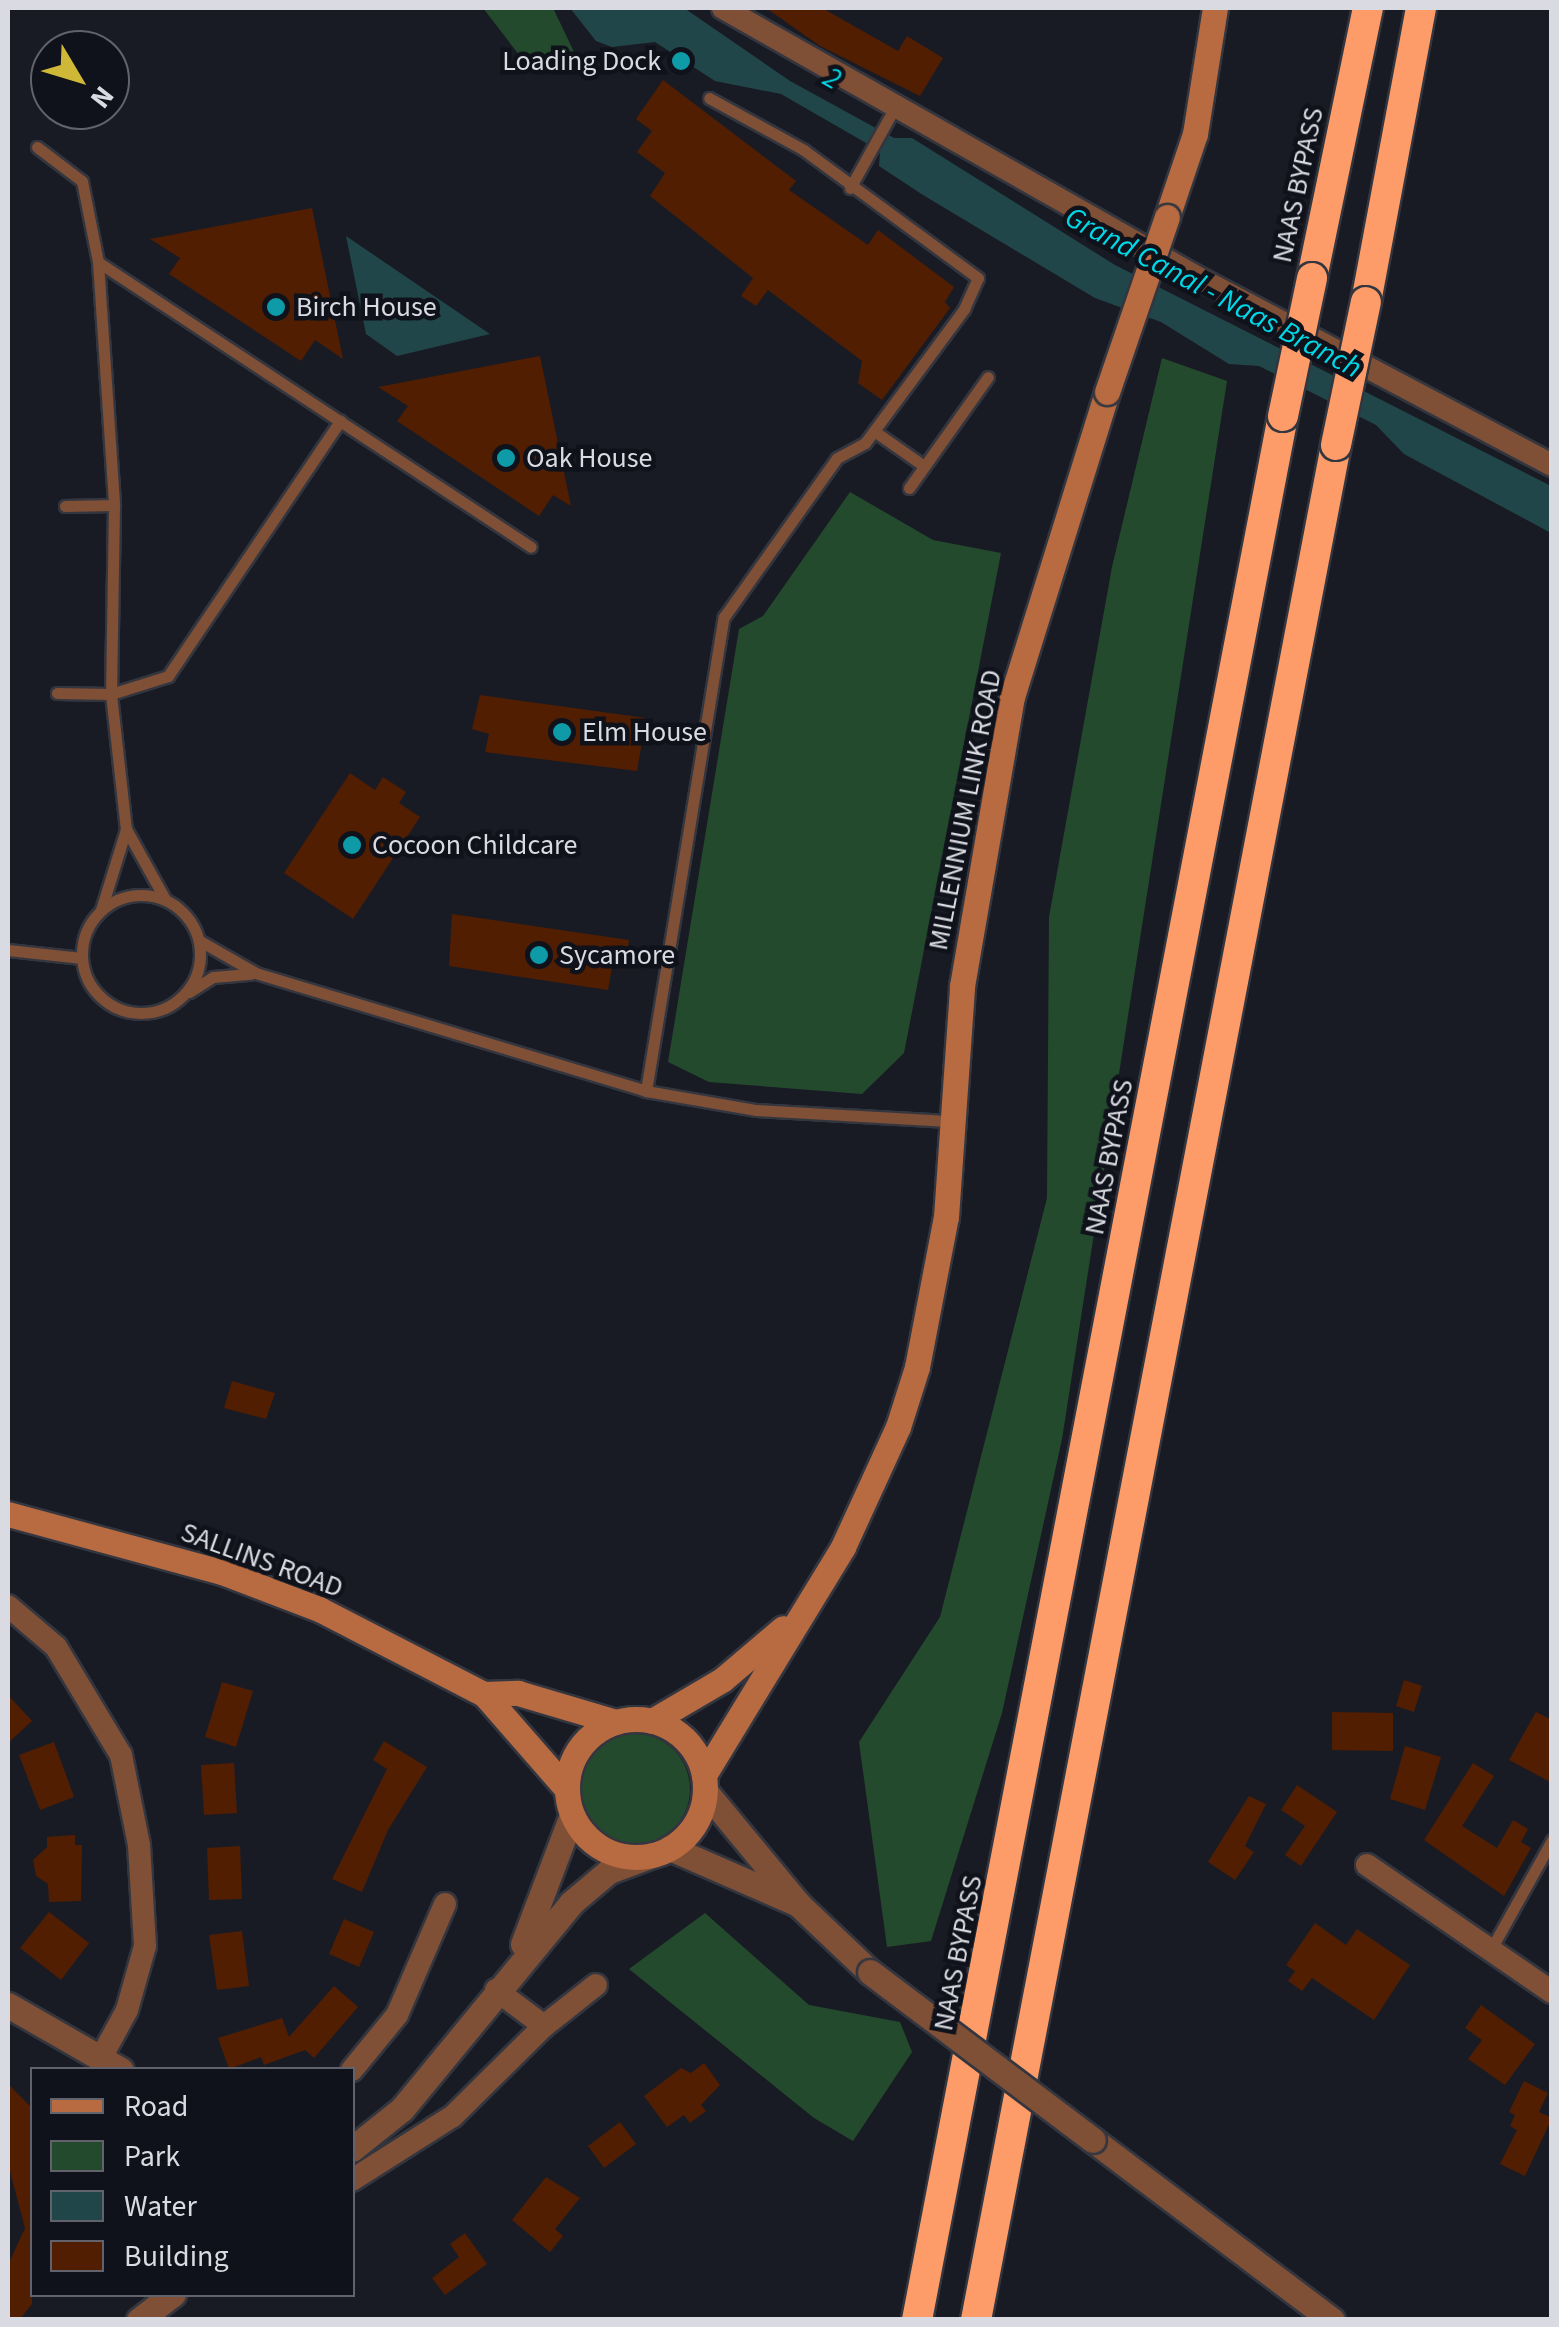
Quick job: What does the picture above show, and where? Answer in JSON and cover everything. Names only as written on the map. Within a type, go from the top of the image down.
[{"type":"highway","name":"NAAS BYPASS","points":[[917,2320],[1283,416],[1368,8]]},
{"type":"highway","points":[[976,2320],[1421,8]]},
{"type":"main road","name":"MILLENNIUM LINK ROAD","points":[[704,1783],[794,1618],[851,1530],[912,1382],[946,1217],[948,1120],[962,986],[1012,697],[1107,392],[1194,134],[1214,8]]},
{"type":"main road","name":"SALLINS ROAD","points":[[8,1514],[254,1584],[320,1609],[484,1694],[567,1788]]},
{"type":"main road","name":"MILLENNIUM LINK ROAD","points":[[652,1721],[722,1680],[794,1618]]},
{"type":"main road","name":"SALLINS ROAD","points":[[484,1694],[518,1693],[616,1722]]},
{"type":"main road","points":[[652,1721],[686,1740],[704,1783],[688,1834],[661,1852],[614,1854],[582,1832],[572,1815],[567,1788],[580,1747],[616,1722],[652,1721]]},
{"type":"street","points":[[723,8],[1325,348],[1552,465]]},
{"type":"street","points":[[8,1606],[56,1646],[121,1754],[138,1846],[146,1946],[112,2062],[8,2005]]},
{"type":"street","points":[[704,1783],[798,1904],[870,1972],[1332,2320]]},
{"type":"street","points":[[513,1967],[572,1815]]},
{"type":"street","points":[[355,2148],[402,2109],[513,1967],[609,1871],[661,1852],[798,1904]]},
{"type":"street","points":[[1367,1865],[1552,1992]]},
{"type":"street","points":[[354,2067],[397,2014],[445,1904]]},
{"type":"street","points":[[355,2178],[453,2116],[544,2026],[596,1986]]},
{"type":"street","points":[[496,1990],[544,2026]]},
{"type":"street","points":[[139,2320],[169,2297]]},
{"type":"lane","points":[[646,1091],[724,617],[837,458],[874,430],[964,309],[978,278],[850,188],[804,150],[710,98]]},
{"type":"lane","points":[[850,188],[895,107]]},
{"type":"lane","points":[[37,147],[82,181],[98,262],[114,505],[110,694],[126,828],[165,899]]},
{"type":"lane","points":[[98,262],[531,547]]},
{"type":"lane","points":[[908,488],[988,377]]},
{"type":"lane","points":[[56,693],[110,694],[168,676],[340,421]]},
{"type":"lane","points":[[874,430],[924,466]]},
{"type":"lane","points":[[64,506],[114,505]]},
{"type":"lane","points":[[126,828],[101,910],[90,924],[82,958],[86,977],[112,1006],[149,1013],[213,978],[256,973]]},
{"type":"lane","points":[[101,910],[131,895],[165,899],[181,909],[200,941],[256,973],[646,1091],[756,1110],[948,1120]]},
{"type":"lane","points":[[184,996],[195,980],[200,941]]},
{"type":"lane","points":[[8,950],[82,958]]},
{"type":"lane","points":[[1490,1951],[1552,1840]]},
{"type":"green space","points":[[483,8],[553,8],[574,52],[527,65]]},
{"type":"green space","points":[[1162,358],[1227,381],[1062,1439],[1002,1713],[931,1941],[887,1947],[859,1742],[940,1617],[1047,1198],[1049,917],[1112,567]]},
{"type":"green space","points":[[850,492],[933,540],[1001,553],[904,1053],[862,1094],[709,1082],[668,1062],[739,629],[763,616]]},
{"type":"green space","points":[[635,1734],[656,1738],[674,1750],[686,1768],[690,1789],[686,1810],[674,1828],[656,1840],[635,1844],[614,1840],[596,1828],[584,1810],[580,1789],[584,1768],[596,1750],[614,1738]]},
{"type":"green space","points":[[705,1913],[809,2005],[900,2022],[912,2052],[853,2141],[814,2118],[629,1969]]},
{"type":"water","points":[[570,8],[684,8],[790,81],[894,138],[912,138],[1115,265],[1551,486],[1551,533],[1404,454],[1376,425],[1259,366],[1229,364],[1161,322],[1095,298],[923,195],[879,166],[880,151],[781,94],[715,81],[655,42],[612,47],[596,41]]},
{"type":"water","points":[[346,236],[490,334],[397,356],[366,334]]},
{"type":"building","points":[[766,8],[822,8],[898,51],[907,36],[943,58],[920,96],[820,46]]},
{"type":"building","points":[[663,80],[796,181],[789,190],[868,245],[878,230],[954,287],[945,302],[950,308],[882,400],[858,383],[862,361],[768,290],[756,306],[741,296],[753,278],[650,196],[665,173],[637,152],[652,131],[636,119]]},
{"type":"building","name":"Birch House","points":[[312,208],[343,359],[315,340],[301,361],[169,274],[180,258],[150,239]]},
{"type":"building","name":"Oak House","points":[[540,356],[571,506],[553,495],[539,516],[397,421],[408,406],[378,387]]},
{"type":"building","name":"Elm House","points":[[480,695],[646,718],[637,771],[485,752],[489,734],[472,729]]},
{"type":"building","name":"Cocoon Childcare","points":[[350,773],[375,790],[383,777],[406,792],[399,803],[420,817],[353,919],[284,873]]},
{"type":"building","name":"Sycamore","points":[[452,914],[629,940],[625,969],[612,967],[608,990],[449,966]]},
{"type":"building","points":[[232,1381],[275,1393],[266,1419],[224,1408]]},
{"type":"building","points":[[1404,1680],[1422,1686],[1414,1712],[1396,1706]]},
{"type":"building","points":[[222,1682],[253,1691],[236,1747],[205,1737]]},
{"type":"building","points":[[8,1695],[32,1721],[8,1743]]},
{"type":"building","points":[[1332,1712],[1393,1713],[1393,1751],[1332,1750]]},
{"type":"building","points":[[1536,1712],[1552,1720],[1552,1783],[1509,1760]]},
{"type":"building","points":[[384,1741],[427,1767],[388,1830],[362,1892],[332,1879],[387,1769],[373,1760]]},
{"type":"building","points":[[54,1742],[74,1797],[40,1810],[19,1755]]},
{"type":"building","points":[[1405,1746],[1441,1757],[1425,1810],[1390,1799]]},
{"type":"building","points":[[234,1763],[237,1813],[204,1815],[201,1765]]},
{"type":"building","points":[[1473,1763],[1494,1776],[1462,1826],[1497,1848],[1513,1820],[1528,1829],[1521,1842],[1531,1848],[1504,1896],[1424,1840]]},
{"type":"building","points":[[1297,1785],[1337,1812],[1301,1866],[1285,1855],[1305,1826],[1281,1810]]},
{"type":"building","points":[[1249,1796],[1266,1804],[1245,1846],[1254,1852],[1235,1880],[1208,1862]]},
{"type":"building","points":[[75,1835],[75,1845],[82,1845],[81,1901],[49,1902],[48,1884],[36,1876],[33,1860],[47,1847],[47,1837]]},
{"type":"building","points":[[240,1846],[242,1899],[209,1900],[207,1848]]},
{"type":"building","points":[[49,1912],[89,1943],[61,1980],[20,1948]]},
{"type":"building","points":[[344,1919],[374,1932],[359,1967],[329,1954]]},
{"type":"building","points":[[1315,1923],[1346,1945],[1357,1929],[1410,1965],[1374,2020],[1312,1978],[1302,1991],[1288,1981],[1295,1971],[1286,1965]]},
{"type":"building","points":[[242,1931],[249,1986],[217,1990],[209,1935]]},
{"type":"building","points":[[334,1986],[358,2007],[314,2058],[305,2050],[264,2065],[261,2057],[228,2067],[218,2038],[282,2018],[289,2037]]},
{"type":"building","points":[[1481,2005],[1535,2044],[1505,2085],[1468,2059],[1482,2040],[1465,2028]]},
{"type":"building","points":[[704,2063],[720,2085],[701,2105],[706,2111],[690,2123],[684,2115],[667,2127],[644,2096],[681,2068],[691,2073]]},
{"type":"building","points":[[1524,2081],[1548,2093],[1539,2112],[1552,2118],[1525,2176],[1500,2164],[1517,2130],[1510,2126],[1515,2115],[1509,2112]]},
{"type":"building","points":[[8,2084],[30,2106],[32,2304],[19,2320],[8,2320],[8,2265],[25,2228],[8,2164]]},
{"type":"building","points":[[620,2122],[636,2144],[604,2168],[588,2146]]},
{"type":"building","points":[[546,2177],[580,2198],[555,2229],[563,2236],[550,2252],[512,2220]]},
{"type":"building","points":[[465,2233],[487,2264],[445,2295],[432,2278],[459,2257],[450,2244]]},
{"type":"place","name":"Loading Dock","points":[[681,61]]},
{"type":"place","name":"Birch House","points":[[276,307]]},
{"type":"place","name":"Oak House","points":[[506,458]]},
{"type":"place","name":"Elm House","points":[[562,732]]},
{"type":"place","name":"Cocoon Childcare","points":[[352,845]]},
{"type":"place","name":"Sycamore","points":[[539,955]]},
{"type":"water label","name":"2","points":[[832,79]]},
{"type":"water label","name":"Grand Canal - Naas Branch","points":[[1213,293]]}]
